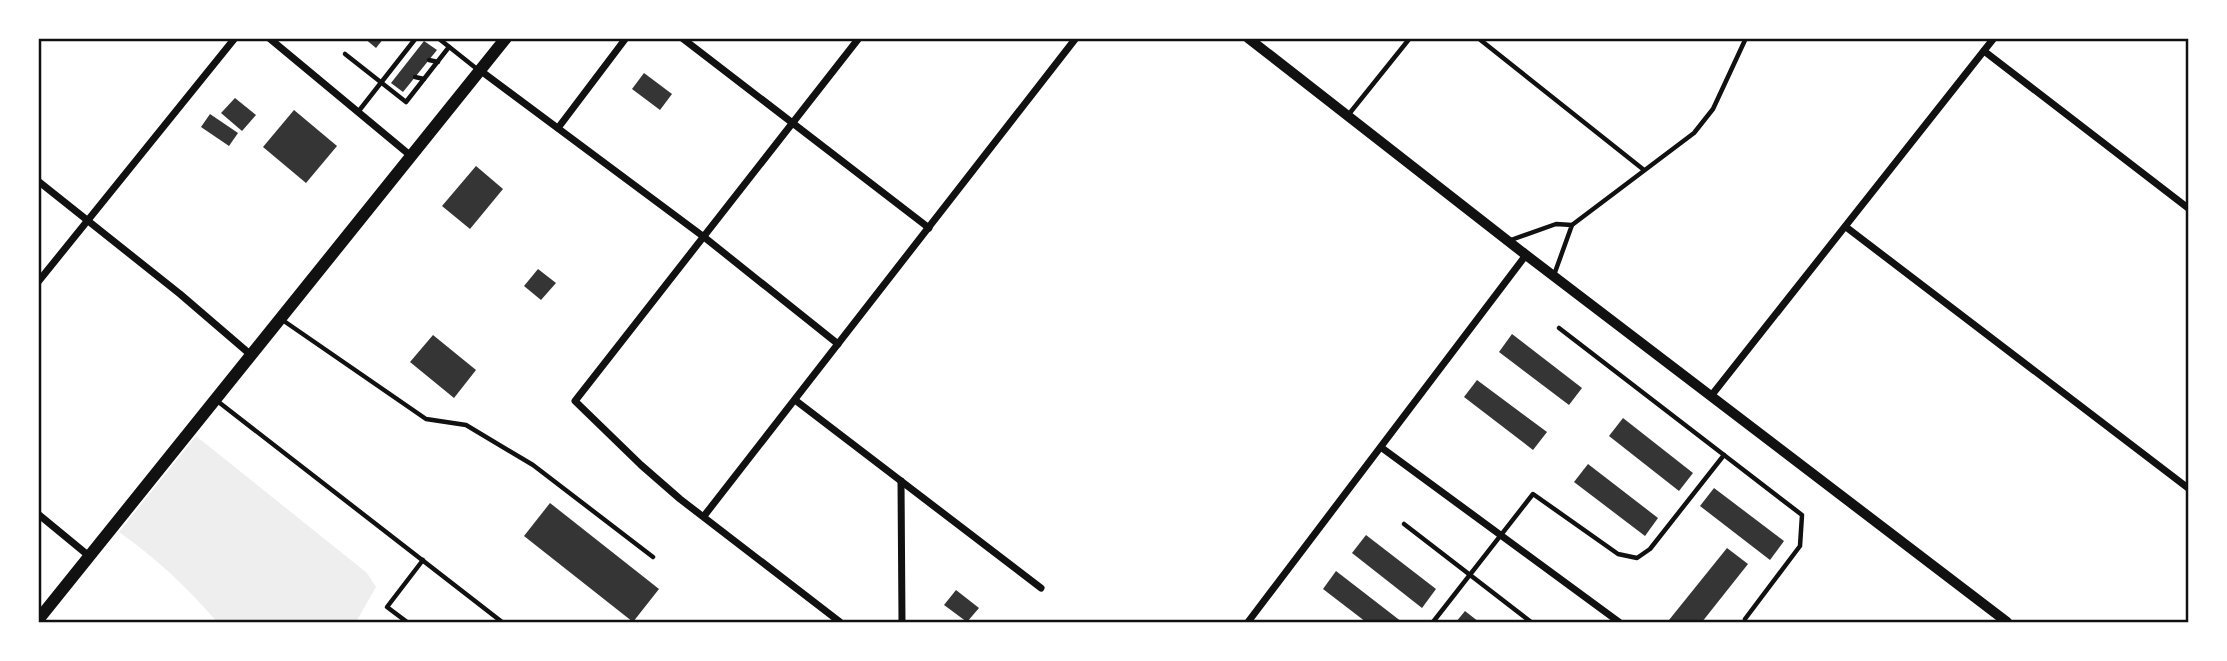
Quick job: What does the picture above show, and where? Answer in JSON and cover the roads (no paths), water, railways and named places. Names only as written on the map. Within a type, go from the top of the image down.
[{"type":"main road","points":[[38,620],[506,38]]},
{"type":"street","points":[[38,282],[235,38]]},
{"type":"street","points":[[269,38],[411,156]]},
{"type":"street","points":[[558,128],[626,38]]},
{"type":"street","points":[[682,38],[929,228]]},
{"type":"street","points":[[840,622],[641,466],[575,401],[859,38]]},
{"type":"street","points":[[704,516],[1076,38]]},
{"type":"street","points":[[1248,38],[1553,276],[2007,622]]},
{"type":"street","points":[[1711,396],[1994,38]]},
{"type":"street","points":[[1984,51],[2189,208]]},
{"type":"street","points":[[481,71],[704,237],[838,344]]},
{"type":"street","points":[[38,181],[180,294],[251,355]]},
{"type":"street","points":[[1846,227],[2189,488]]},
{"type":"street","points":[[1253,621],[1526,255]]},
{"type":"street","points":[[795,400],[1041,588]]},
{"type":"street","points":[[1382,448],[1619,622]]},
{"type":"street","points":[[901,481],[902,622]]},
{"type":"street","points":[[38,514],[89,556]]},
{"type":"lane","points":[[358,112],[416,38]]},
{"type":"lane","points":[[438,38],[481,71]]},
{"type":"lane","points":[[1348,116],[1410,38]]},
{"type":"lane","points":[[1478,38],[1644,170]]},
{"type":"lane","points":[[1553,276],[1572,225],[1694,133],[1713,109],[1746,38]]},
{"type":"lane","points":[[345,54],[406,102],[449,47]]},
{"type":"lane","points":[[402,56],[411,57]]},
{"type":"lane","points":[[429,60],[438,62]]},
{"type":"lane","points":[[389,73],[398,74]]},
{"type":"lane","points":[[415,77],[424,79]]},
{"type":"lane","points":[[1508,241],[1556,224],[1572,225]]},
{"type":"lane","points":[[280,318],[426,419],[467,425],[533,465],[653,557]]},
{"type":"lane","points":[[1559,328],[1802,515],[1800,546],[1745,619]]},
{"type":"lane","points":[[215,399],[502,622]]},
{"type":"lane","points":[[1433,622],[1533,494],[1618,554],[1637,558],[1650,549],[1724,455]]},
{"type":"lane","points":[[1404,524],[1531,622]]},
{"type":"lane","points":[[407,622],[387,607],[423,560]]}]
